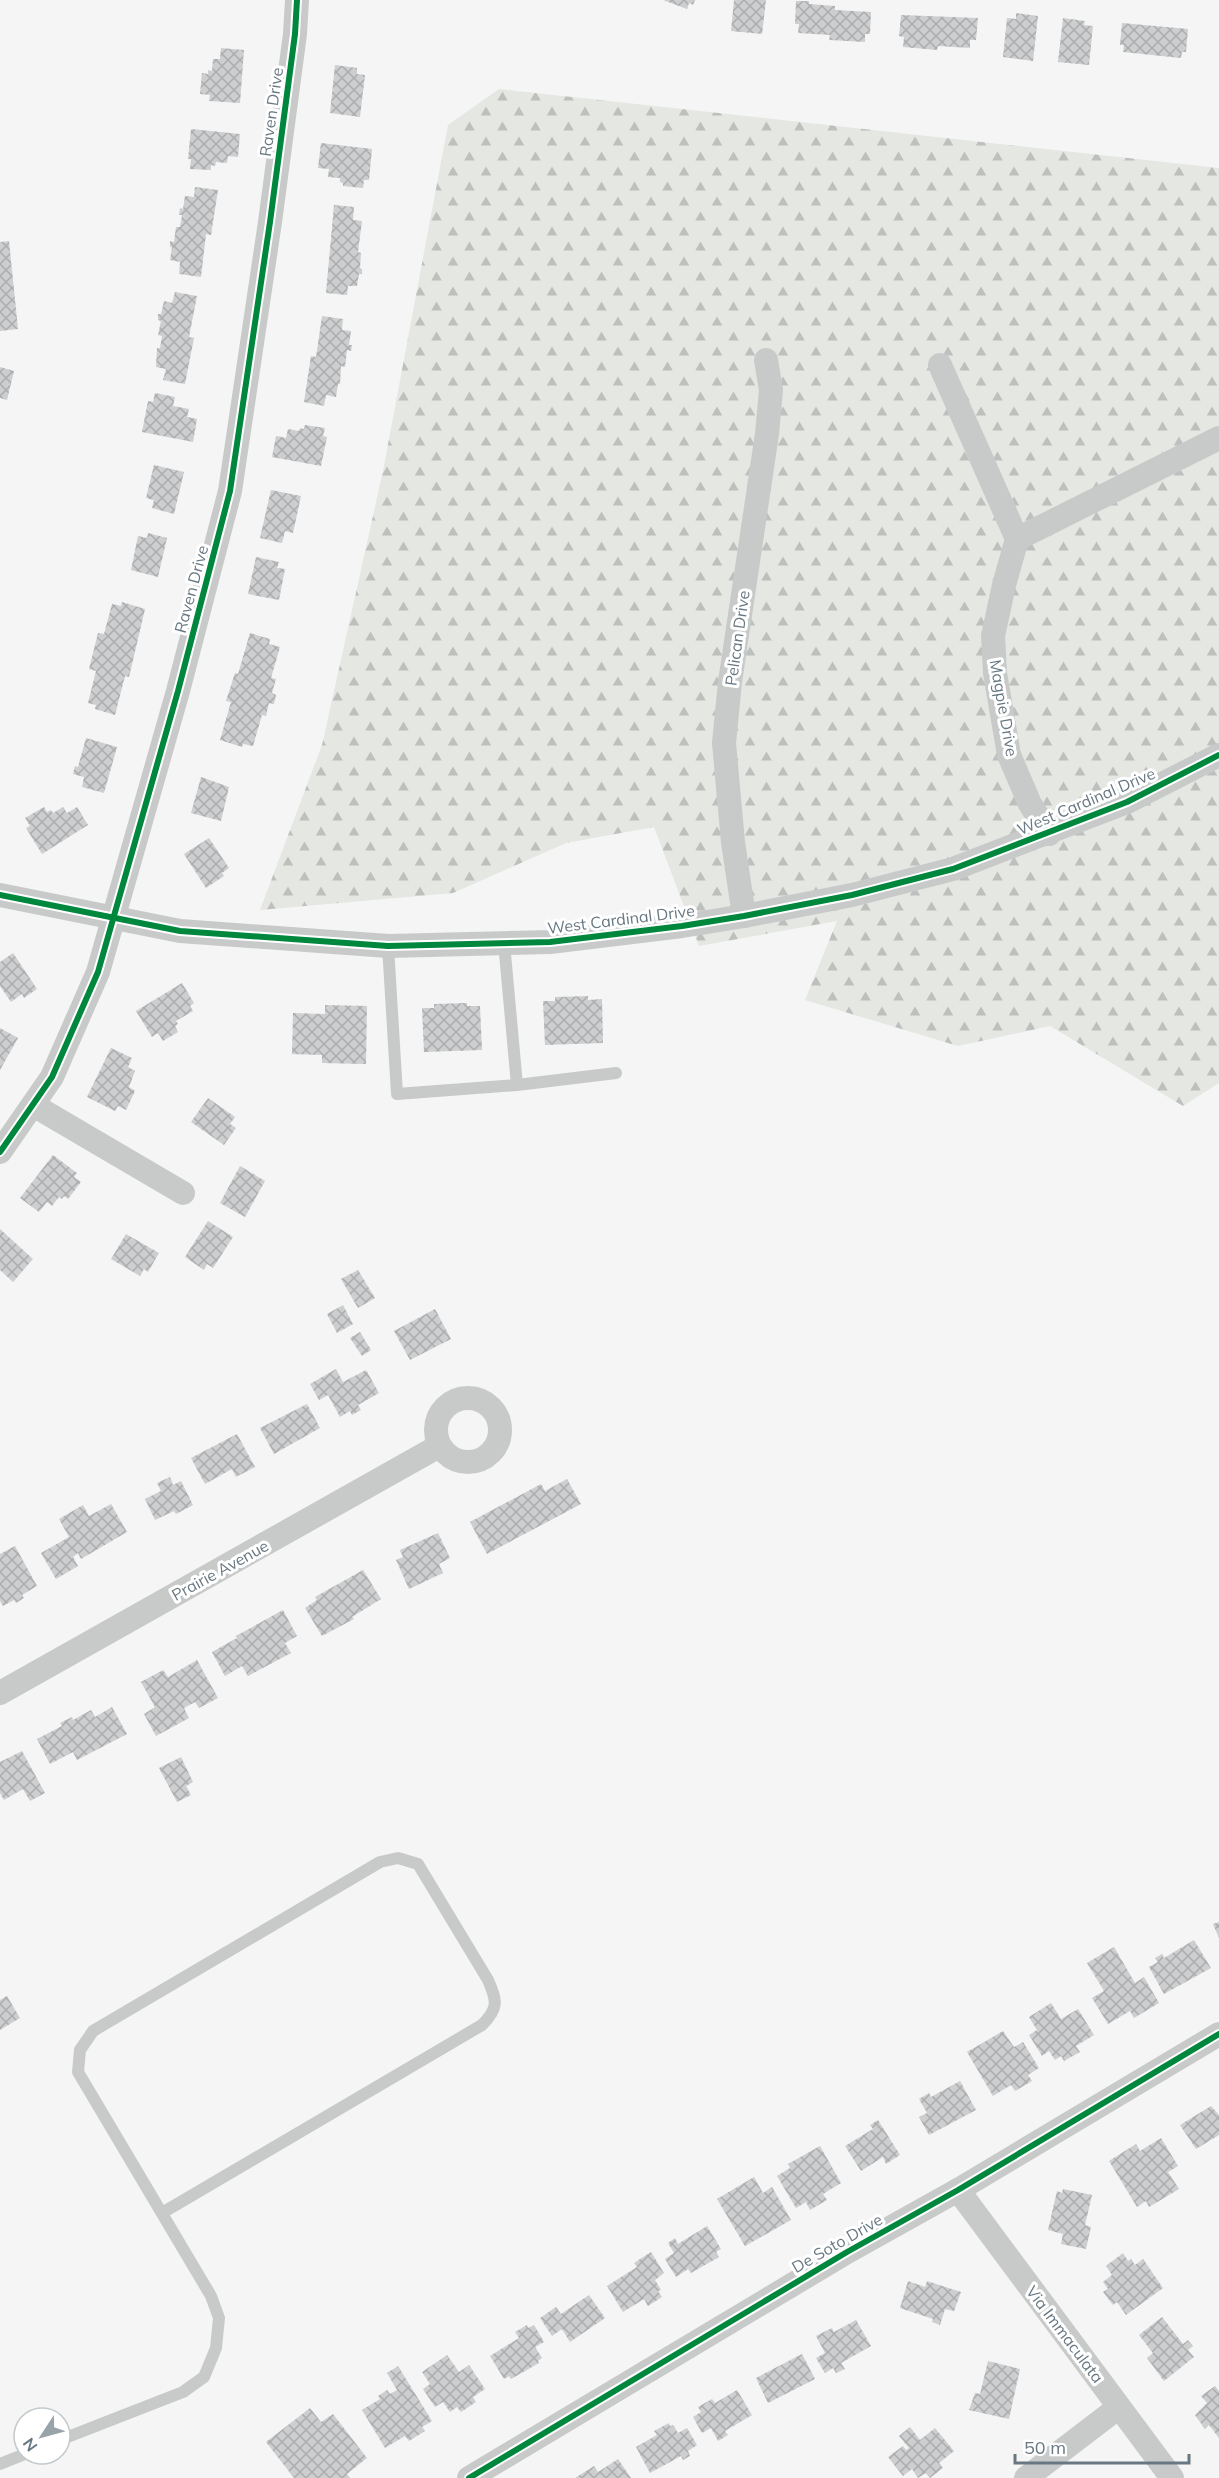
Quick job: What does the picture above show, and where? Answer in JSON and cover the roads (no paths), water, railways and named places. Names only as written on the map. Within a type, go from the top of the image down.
[{"type":"street","name":"Raven Drive","points":[[0,1152],[52,1077],[98,972],[178,691],[230,491],[272,210],[295,34],[297,0]]},
{"type":"street","name":"Pelican Drive","points":[[744,916],[733,842],[724,743],[730,682],[767,434],[771,390],[766,360]]},
{"type":"street","points":[[940,365],[1017,539],[1219,438]]},
{"type":"street","name":"Magpie Drive","points":[[1017,539],[993,636],[995,673],[1010,755],[1030,804],[1049,834]]},
{"type":"street","name":"West Cardinal Drive","points":[[0,895],[180,931],[388,946],[550,942],[744,916],[852,895],[953,869],[1049,834],[1127,802],[1219,755]]},
{"type":"street","points":[[33,1105],[183,1193]]},
{"type":"street","name":"Prairie Avenue","points":[[0,1693],[439,1446]]},
{"type":"street","name":"De Soto Drive","points":[[469,2478],[847,2252],[958,2190],[1219,2034]]},
{"type":"street","name":"Via Immaculata","points":[[958,2190],[1172,2478]]},
{"type":"street","points":[[1026,2478],[1119,2407]]},
{"type":"lane","points":[[504,943],[517,1084]]},
{"type":"lane","points":[[388,946],[397,1094],[616,1073]]},
{"type":"lane","points":[[72,2435],[183,2392],[204,2377],[216,2348],[219,2318],[211,2296],[78,2072],[80,2050],[93,2031],[380,1862],[398,1858],[418,1864],[488,1980],[496,1999],[492,2015],[482,2025],[162,2213]]}]
